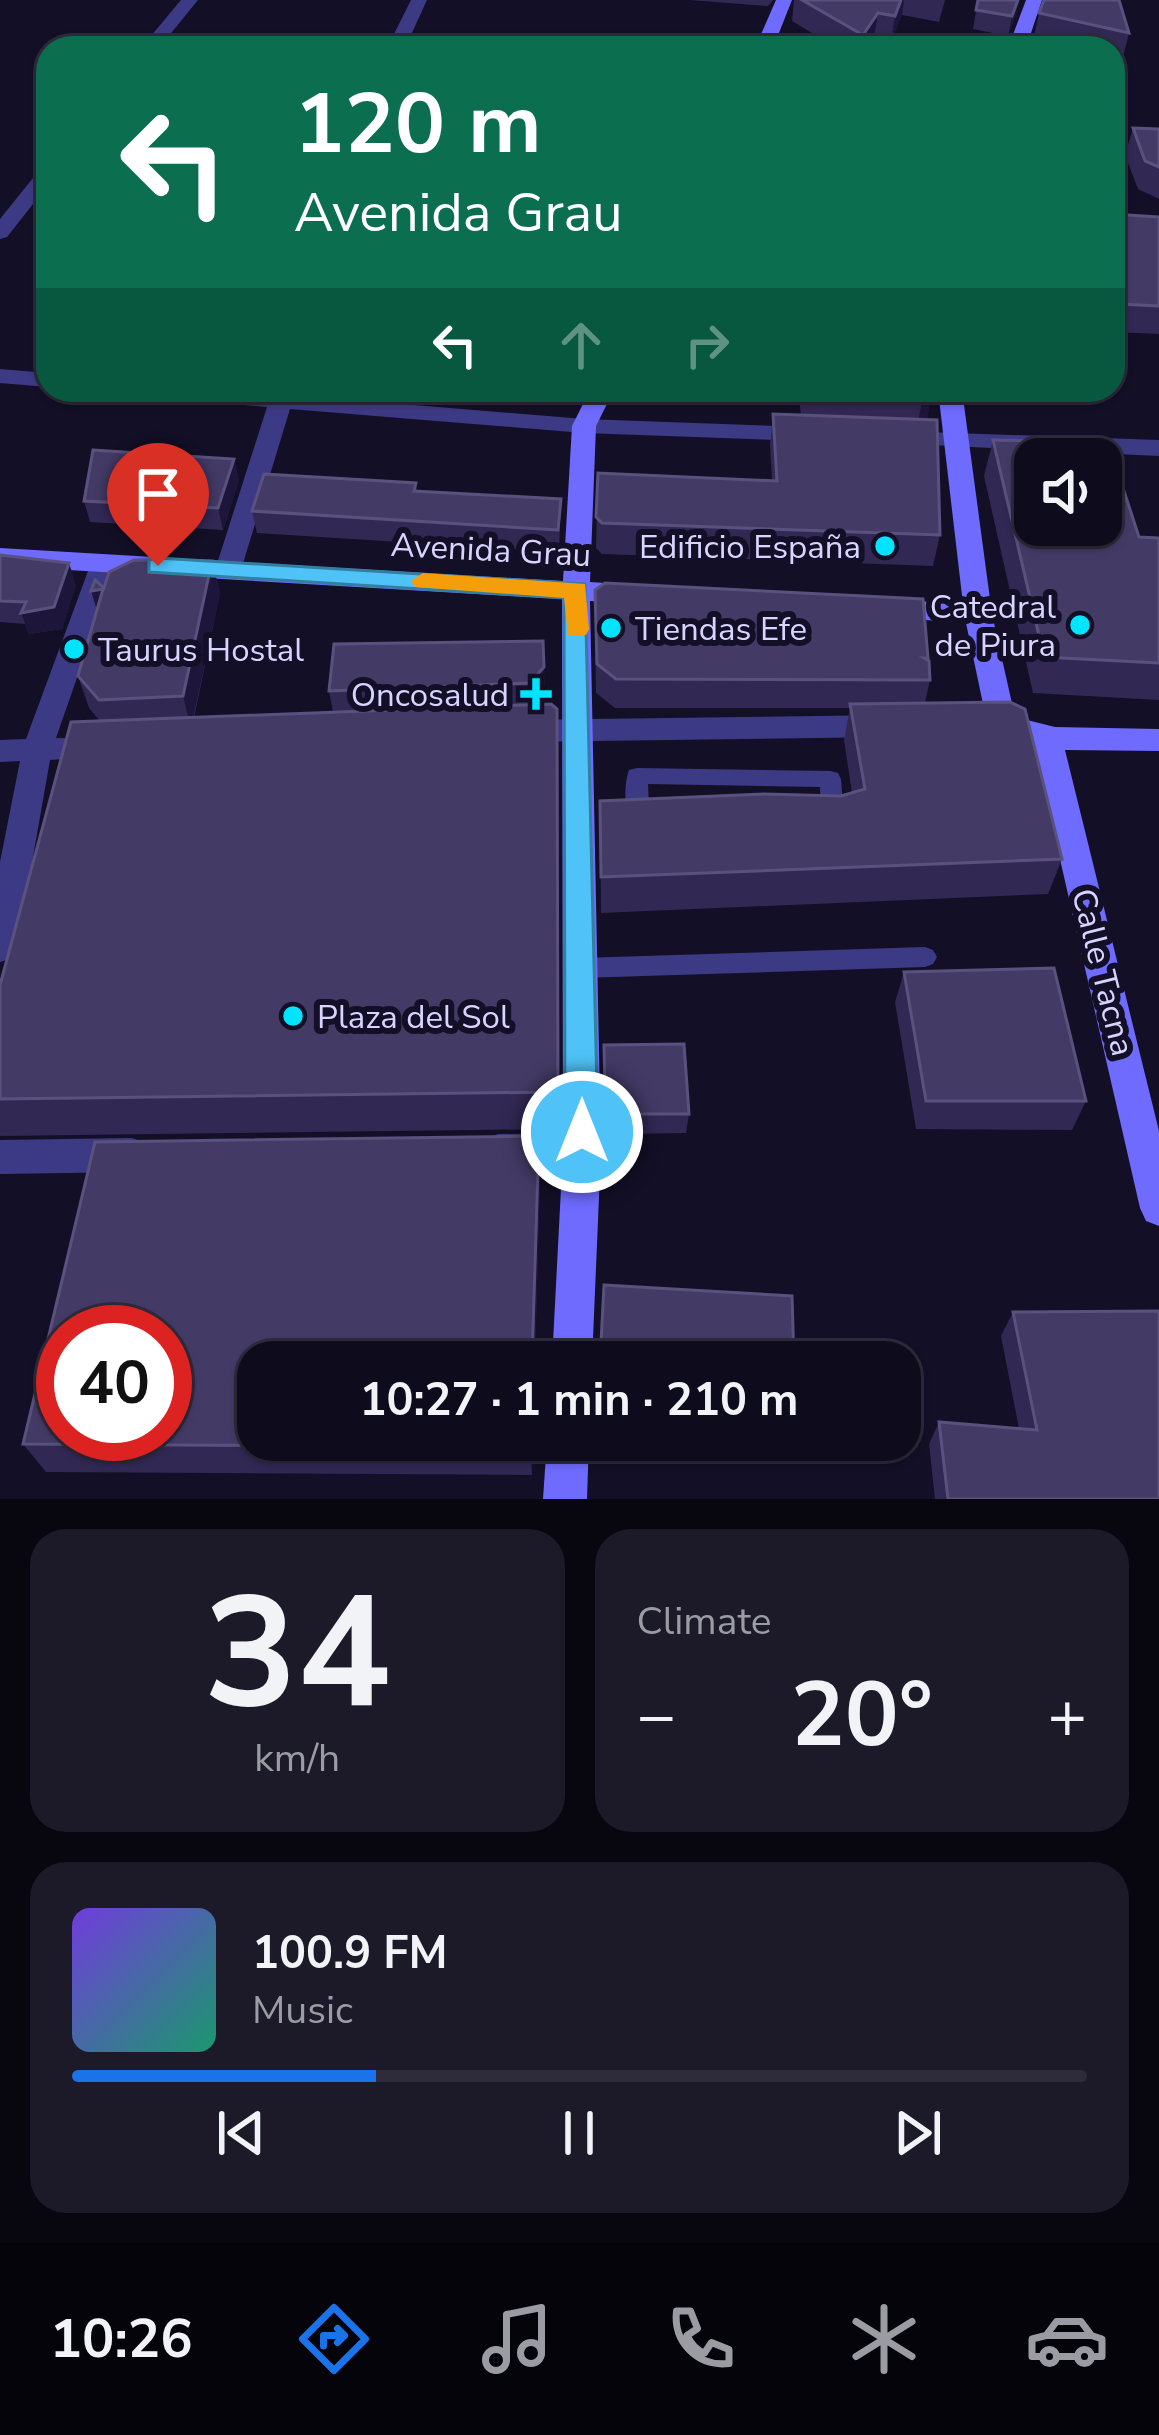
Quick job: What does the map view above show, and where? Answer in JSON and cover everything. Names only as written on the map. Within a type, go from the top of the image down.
[{"type":"street","points":[[160,36],[190,0]]},
{"type":"street","points":[[402,36],[419,0]]},
{"type":"street","points":[[769,36],[784,0]]},
{"type":"street","points":[[1021,36],[1034,0]]},
{"type":"street","points":[[0,233],[36,187]]},
{"type":"street","points":[[0,376],[36,379]]},
{"type":"street","points":[[228,570],[280,402]]},
{"type":"street","points":[[342,402],[584,426],[1159,448]]},
{"type":"street","points":[[573,1341],[582,1150],[580,968],[608,812],[578,728],[576,590],[584,426],[596,402]]},
{"type":"street","points":[[952,402],[990,723],[1046,736],[1159,740]]},
{"type":"street","name":"Avenida Grau","points":[[0,556],[671,596]]},
{"type":"street","points":[[0,948],[37,749],[104,563]]},
{"type":"street","points":[[850,606],[978,614]]},
{"type":"street","points":[[484,732],[910,726]]},
{"type":"street","name":"Calle Tacna","points":[[1046,736],[1154,1160],[1159,1208]]},
{"type":"street","points":[[0,751],[131,746]]},
{"type":"street","points":[[466,1152],[582,1150]]},
{"type":"street","points":[[0,1156],[163,1155]]},
{"type":"street","points":[[565,1499],[567,1461]]},
{"type":"lane","points":[[637,776],[830,778],[832,820],[608,812],[637,776]]},
{"type":"lane","points":[[580,968],[925,956]]},
{"type":"building","points":[[802,0],[901,0],[895,16],[878,13],[863,35]]},
{"type":"building","points":[[978,0],[1018,0],[1012,16],[976,10]]},
{"type":"building","points":[[1044,0],[1119,0],[1129,33],[1039,13]]},
{"type":"building","points":[[1133,128],[1159,129],[1159,167],[1145,161]]},
{"type":"building","points":[[1125,215],[1159,217],[1159,306],[1125,304]]},
{"type":"building","points":[[773,414],[937,420],[940,535],[602,523],[596,517],[598,473],[777,481]]},
{"type":"building","points":[[993,440],[1014,440],[1014,529]]},
{"type":"building","points":[[93,450],[234,459],[218,508],[84,501]]},
{"type":"building","points":[[264,474],[416,483],[414,491],[561,499],[558,530],[252,511]]},
{"type":"building","points":[[1122,485],[1139,537],[1159,538],[1159,663],[1044,657],[1018,546],[1122,546]]},
{"type":"building","points":[[0,555],[69,563],[54,607],[21,613],[26,602],[0,601]]},
{"type":"building","points":[[134,560],[212,561],[183,696],[99,700],[78,676],[103,589],[91,591],[95,580],[104,588],[109,572]]},
{"type":"building","points":[[605,583],[923,599],[928,658],[924,658],[929,661],[930,680],[616,679],[597,664],[595,590]]},
{"type":"building","points":[[543,641],[544,667],[530,683],[329,691],[334,644]]},
{"type":"building","points":[[1010,702],[1025,709],[1062,859],[601,877],[600,801],[841,796],[865,789],[850,704]]},
{"type":"building","name":"Plaza del Sol","points":[[551,704],[557,709],[558,1092],[0,1099],[0,985],[71,722]]},
{"type":"building","points":[[1054,968],[1086,1101],[926,1101],[904,972]]},
{"type":"building","points":[[684,1044],[689,1114],[632,1114],[605,1088],[604,1045]]},
{"type":"building","points":[[539,1136],[533,1341],[237,1341],[237,1445],[192,1445],[192,1305],[56,1305],[95,1142]]},
{"type":"building","points":[[604,1285],[792,1296],[793,1341],[601,1341]]},
{"type":"building","points":[[1159,1311],[1159,1499],[948,1499],[939,1422],[1037,1430],[1013,1312]]},
{"type":"building","points":[[36,1389],[36,1444],[23,1444]]},
{"type":"slow traffic","points":[[423,581],[576,590],[577,629]]},
{"type":"place","name":"Edificio España","points":[[885,546]]},
{"type":"place","name":"Catedral de Piura","points":[[1080,625]]},
{"type":"place","name":"Tiendas Efe","points":[[611,628]]},
{"type":"place","name":"Taurus Hostal","points":[[74,649]]},
{"type":"place","name":"Oncosalud","points":[[536,694]]},
{"type":"place","name":"Plaza del Sol","points":[[293,1016]]},
{"type":"route","points":[[158,566],[576,590],[582,1132]]}]
